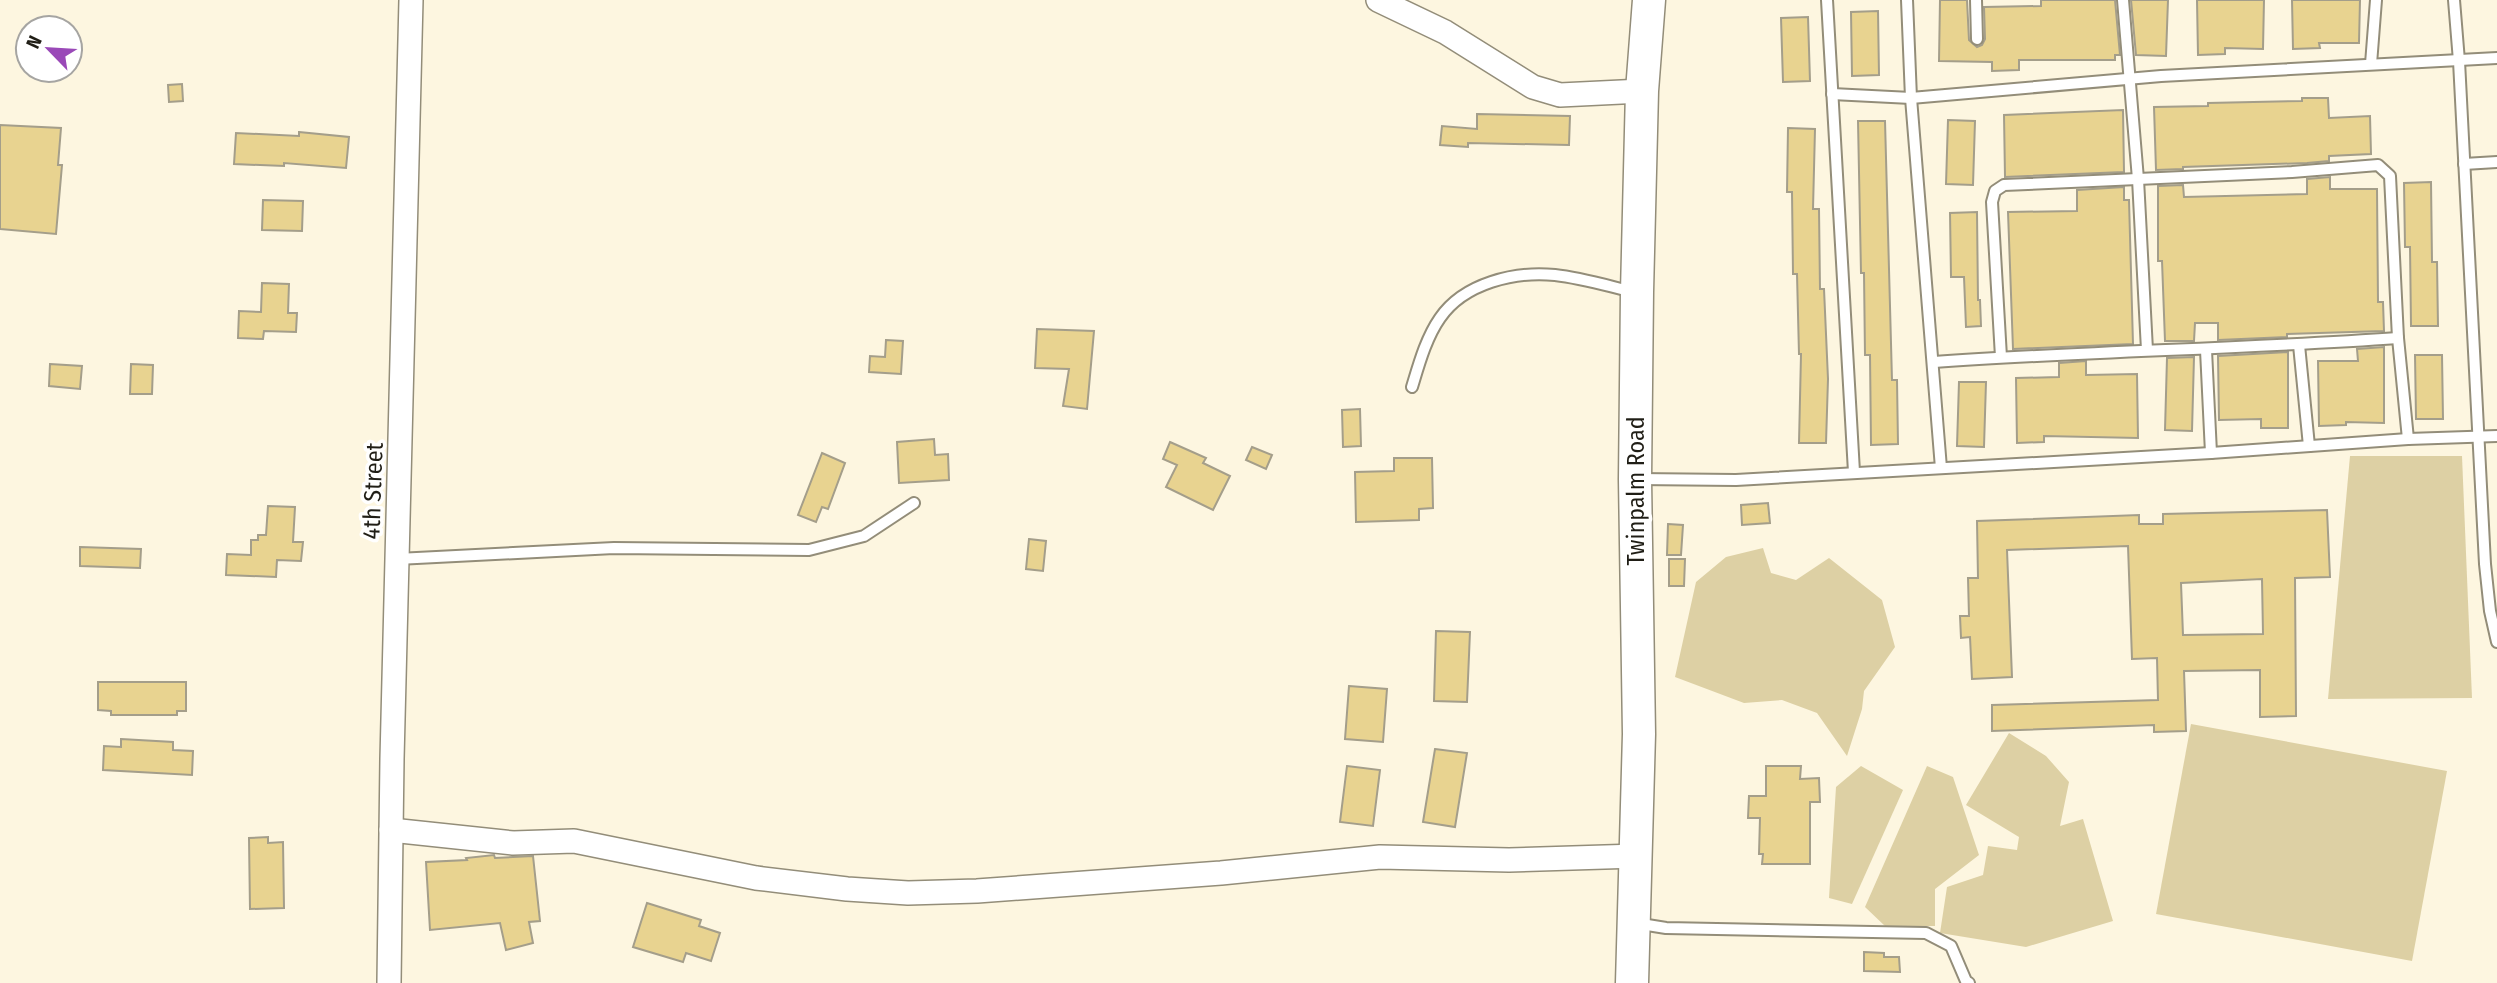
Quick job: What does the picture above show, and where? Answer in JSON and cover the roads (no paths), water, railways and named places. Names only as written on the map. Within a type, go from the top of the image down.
[{"type":"main road","name":"Twinpalm Road","points":[[1632,983],[1639,734],[1635,479],[1637,292],[1642,91],[1649,0]]},
{"type":"street","name":"4th Street","points":[[388,983],[411,0]]},
{"type":"street","points":[[1378,0],[1445,32],[1533,87],[1560,95],[1642,91]]},
{"type":"street","points":[[391,830],[513,843],[574,841],[756,877],[847,889],[908,893],[977,891],[1221,873],[1380,857],[1509,860],[1637,856]]},
{"type":"lane","points":[[1827,0],[1854,472]]},
{"type":"lane","points":[[1907,0],[1911,98],[1941,468]]},
{"type":"lane","points":[[1976,0],[1978,39]]},
{"type":"lane","points":[[2123,0],[2138,179],[2147,350]]},
{"type":"lane","points":[[2371,64],[2376,0]]},
{"type":"lane","points":[[2454,0],[2485,564],[2490,611],[2497,642]]},
{"type":"lane","points":[[1832,94],[1911,98],[2129,79],[2497,58]]},
{"type":"lane","points":[[2465,164],[2497,162]]},
{"type":"lane","points":[[2001,357],[1992,202],[1995,191],[2004,185],[2378,165],[2390,176],[2398,338],[2408,439]]},
{"type":"lane","points":[[1412,387],[1423,352],[1440,317],[1466,293],[1501,278],[1552,275],[1637,292]]},
{"type":"lane","points":[[1934,362],[2398,338]]},
{"type":"lane","points":[[2299,345],[2309,446]]},
{"type":"lane","points":[[2206,350],[2211,453]]},
{"type":"lane","points":[[1635,479],[1736,480],[2408,439],[2497,436]]},
{"type":"lane","points":[[397,559],[614,548],[809,550],[864,536],[914,503]]},
{"type":"lane","points":[[1634,923],[1666,928],[1926,933],[1951,946],[1969,983]]}]
